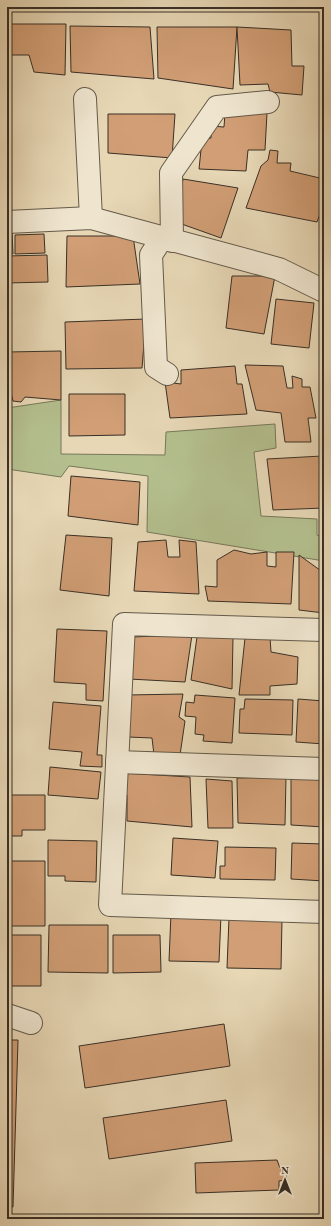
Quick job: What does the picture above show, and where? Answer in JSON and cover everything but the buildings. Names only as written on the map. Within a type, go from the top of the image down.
[{"type":"street","points":[[85,99],[91,218]]},
{"type":"street","points":[[167,374],[156,368],[151,255],[167,240],[171,173],[217,107],[268,102]]},
{"type":"street","points":[[7,222],[91,218],[167,240],[279,269],[324,291]]},
{"type":"street","points":[[324,630],[124,624],[110,905],[324,912]]},
{"type":"street","points":[[117,762],[324,769]]},
{"type":"street","points":[[7,1015],[31,1023]]},
{"type":"green space","points":[[61,400],[61,454],[165,455],[166,432],[275,424],[276,448],[254,452],[261,516],[317,519],[317,535],[324,538],[324,561],[147,532],[148,476],[69,466],[61,477],[7,469],[7,408]]}]
